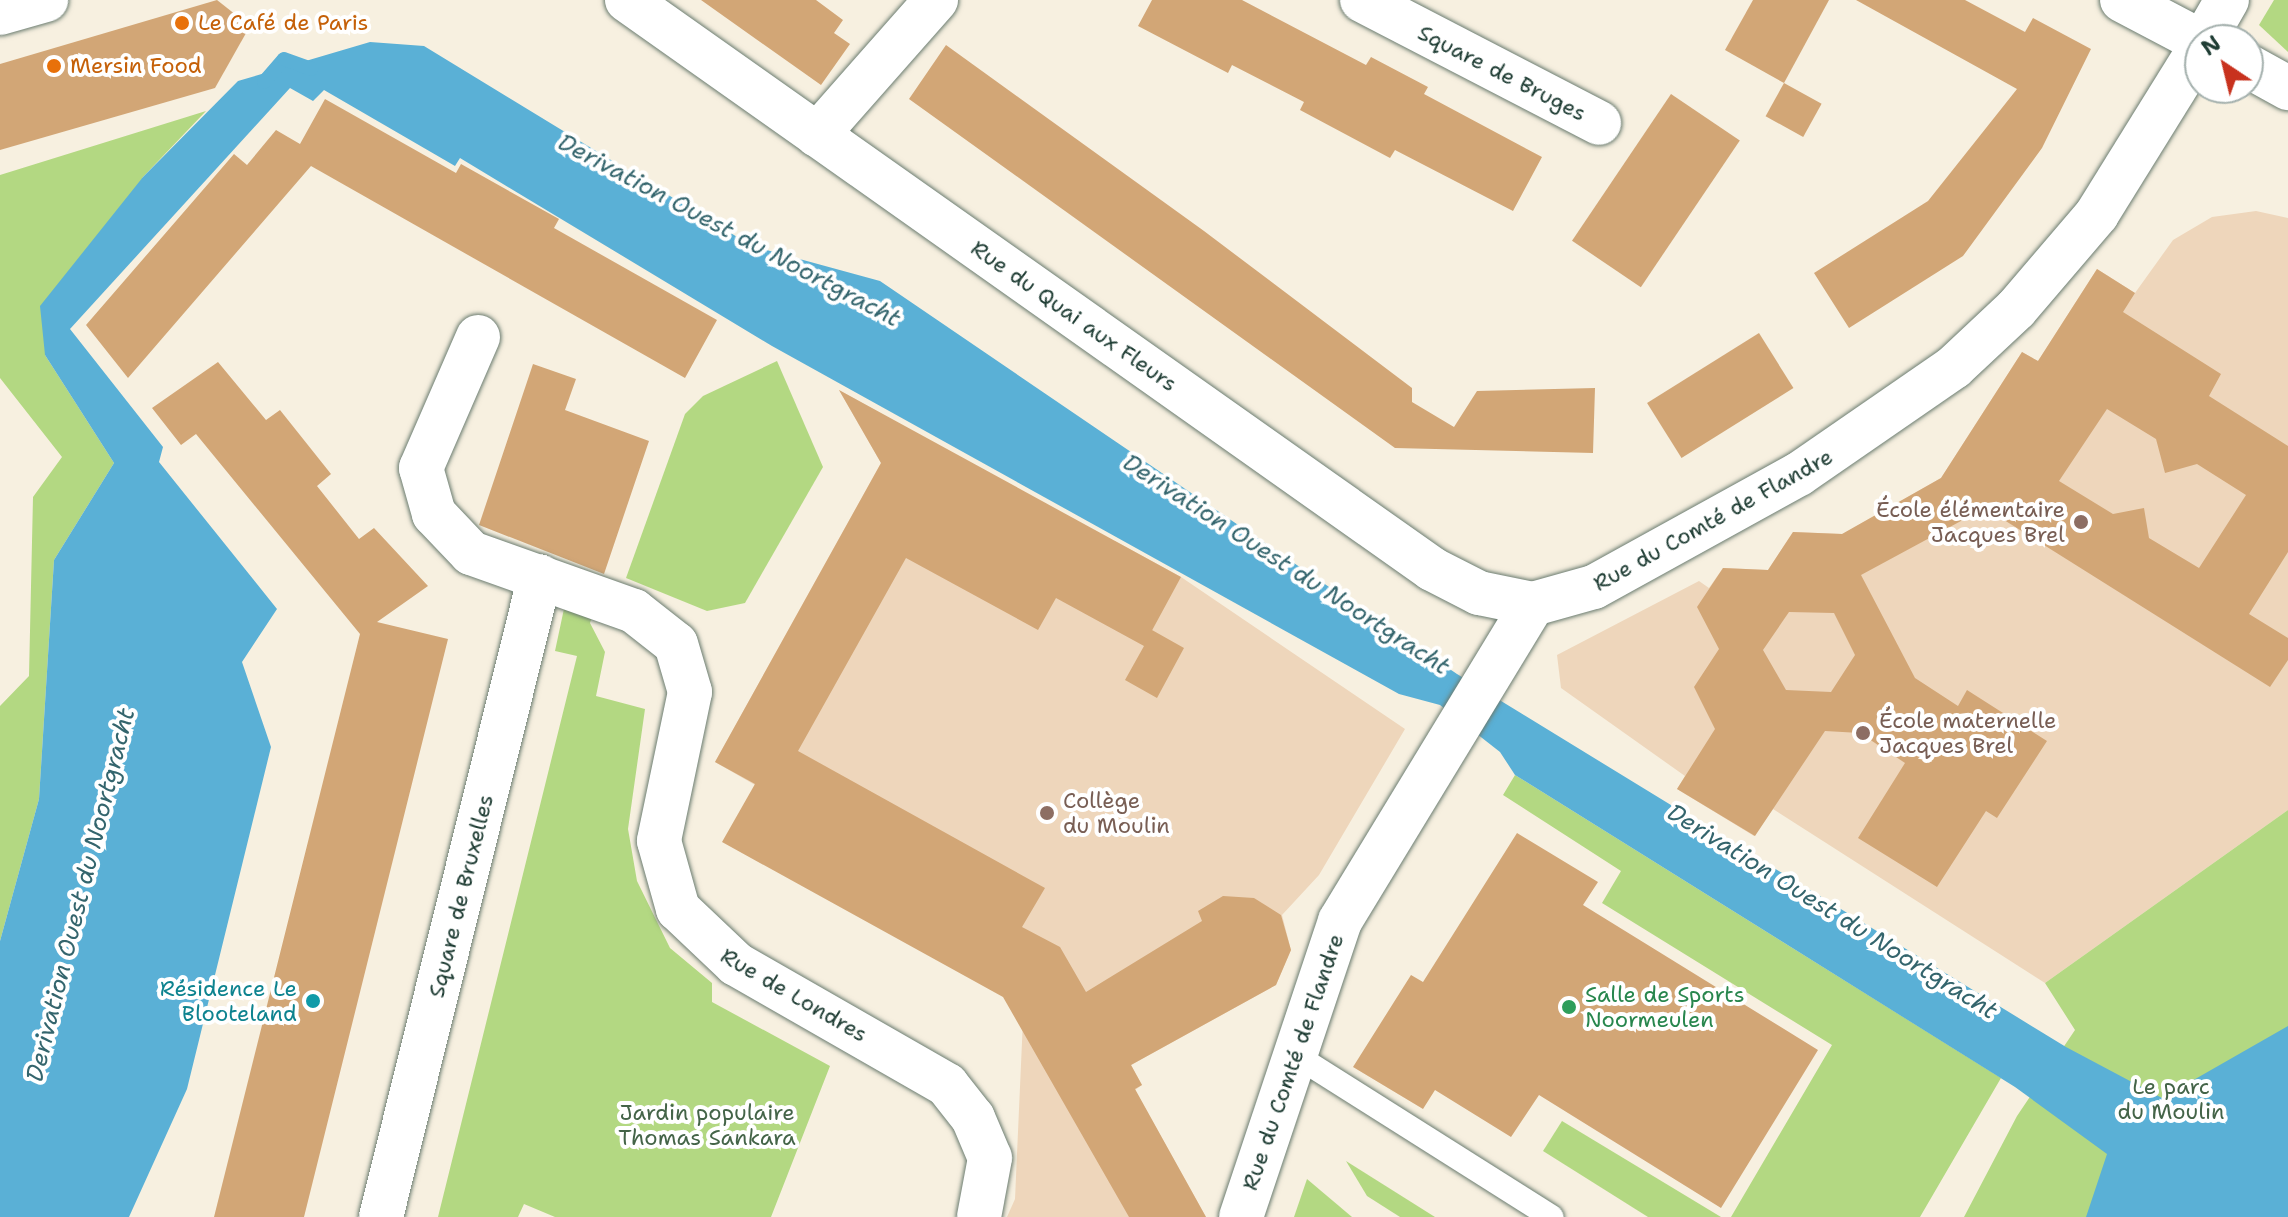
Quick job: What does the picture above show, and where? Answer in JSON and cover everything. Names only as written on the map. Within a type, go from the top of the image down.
[{"type":"street","points":[[0,13],[46,0]]},
{"type":"street","name":"Rue du Quai aux Fleurs","points":[[627,0],[1432,569],[1479,593],[1533,604]]},
{"type":"street","points":[[817,135],[936,0]]},
{"type":"street","name":"Square de Bruges","points":[[1362,0],[1599,123]]},
{"type":"street","points":[[2122,0],[2184,31]]},
{"type":"street","points":[[2212,24],[2227,0]]},
{"type":"street","name":"Rue du Comté de Flandre","points":[[1241,1217],[1292,1053],[1340,921],[1505,655],[1533,604],[1594,587],[1786,482],[1954,367],[2034,290],[2097,214],[2184,74]]},
{"type":"street","points":[[2264,75],[2288,88]]},
{"type":"street","points":[[478,337],[426,452],[421,485],[458,543],[540,576]]},
{"type":"street","name":"Rue de Londres","points":[[540,576],[634,611],[676,644],[690,692],[659,841],[678,909],[736,964],[947,1085],[973,1118],[990,1158],[979,1217]]},
{"type":"street","name":"Square de Bruxelles","points":[[381,1217],[540,576]]},
{"type":"lane","points":[[1292,1053],[1551,1217]]},
{"type":"shaded area","points":[[2256,211],[2288,218],[2288,810],[2045,983],[1773,809],[1754,836],[1677,789],[1685,776],[1561,688],[1557,655],[1699,581],[1709,588],[1723,568],[1768,570],[1793,532],[1843,534],[1941,478],[2022,352],[2038,361],[2097,269],[2135,293],[2173,240],[2212,217]]},
{"type":"shaded area","name":"Collège du Moulin","points":[[839,390],[1093,532],[1109,550],[1115,541],[1181,577],[1405,729],[1319,875],[1282,915],[1291,950],[1276,985],[1131,1065],[1142,1085],[1135,1090],[1206,1217],[1007,1217],[1015,1199],[1024,997],[755,785],[715,762],[881,463]]},
{"type":"green space","points":[[2274,0],[2288,0],[2288,52],[2264,30],[2264,24],[2260,24]]},
{"type":"green space","points":[[206,111],[143,177],[45,355],[114,463],[54,560],[39,799],[0,941],[0,706],[29,676],[33,497],[62,457],[0,378],[0,175]]},
{"type":"green space","points":[[777,361],[823,467],[745,603],[707,611],[626,578],[685,414],[703,396]]},
{"type":"green space","name":"Jardin populaire Thomas Sankara","points":[[565,604],[594,611],[590,623],[605,652],[596,696],[645,709],[628,829],[637,881],[670,948],[712,983],[712,1002],[830,1066],[771,1217],[555,1217],[524,1204],[518,1217],[438,1217],[577,656],[555,651]]},
{"type":"green space","points":[[1515,775],[2001,1078],[1920,1217],[1731,1217],[1832,1045],[1602,903],[1621,871],[1503,795]]},
{"type":"green space","name":"Le parc du Moulin","points":[[2288,810],[2288,1217],[1964,1217],[2017,1116],[2075,1030],[2045,983]]},
{"type":"green space","points":[[1562,1121],[1721,1217],[1648,1217],[1543,1151]]},
{"type":"green space","points":[[1346,1161],[1435,1217],[1400,1217],[1367,1196]]},
{"type":"green space","points":[[1307,1179],[1352,1217],[1294,1217]]},
{"type":"water","points":[[370,42],[424,46],[752,246],[880,281],[1457,674],[2066,1047],[2162,1098],[2288,1026],[2288,1217],[2086,1217],[2107,1154],[2015,1087],[1515,775],[1500,752],[1440,705],[1399,694],[772,346],[460,158],[455,166],[324,90],[313,101],[290,88],[70,329],[163,447],[159,462],[277,609],[242,662],[271,747],[187,1089],[129,1217],[0,1217],[0,941],[39,799],[54,560],[114,463],[45,355],[40,306],[143,177],[238,81]]},
{"type":"building","points":[[217,0],[250,26],[215,88],[0,150],[0,64]]},
{"type":"building","points":[[701,0],[816,0],[843,20],[834,33],[850,44],[821,85]]},
{"type":"building","points":[[1152,0],[1242,0],[1366,65],[1371,57],[1428,87],[1424,94],[1542,157],[1513,211],[1395,150],[1390,158],[1300,110],[1304,102],[1232,65],[1228,73],[1138,26]]},
{"type":"building","points":[[1753,0],[1829,0],[1784,83],[1725,50]]},
{"type":"building","points":[[1856,0],[1965,0],[2025,32],[2033,18],[2091,49],[2042,148],[1963,256],[1849,328],[1814,273],[1928,201],[2017,89]]},
{"type":"building","points":[[946,45],[1204,231],[1412,388],[1412,402],[1454,427],[1477,391],[1595,388],[1593,453],[1395,448],[909,99]]},
{"type":"building","points":[[1784,83],[1822,104],[1803,137],[1766,116]]},
{"type":"building","points":[[1671,94],[1740,140],[1641,287],[1572,241]]},
{"type":"building","points":[[325,99],[456,173],[461,164],[559,219],[554,228],[717,320],[685,378],[311,166],[128,378],[86,325],[234,154],[247,165],[276,130],[300,144]]},
{"type":"building","points":[[2097,269],[2135,293],[2123,312],[2221,374],[2209,396],[2288,446],[2288,552],[2249,614],[2288,638],[2288,660],[2270,687],[1985,508],[1861,575],[1915,678],[1958,706],[1967,690],[2047,741],[1997,818],[1986,811],[1937,887],[1858,838],[1905,763],[1860,733],[1825,731],[1755,836],[1677,789],[1715,729],[1694,687],[1719,649],[1697,607],[1723,568],[1768,570],[1793,532],[1842,534],[1941,478],[2022,352],[2038,361]],"holes":[[[2107,409],[2156,439],[2165,473],[2197,464],[2246,495],[2199,568],[2149,538],[2144,508],[2113,514],[2059,481]],[[1789,612],[1834,613],[1855,655],[1831,692],[1786,690],[1763,650]]]},
{"type":"building","points":[[1759,333],[1793,388],[1682,458],[1647,403]]},
{"type":"building","points":[[218,362],[266,420],[280,410],[331,474],[317,486],[359,539],[374,528],[428,586],[377,622],[448,639],[304,1217],[214,1217],[360,634],[196,434],[181,445],[152,408]]},
{"type":"building","points":[[533,364],[576,379],[565,410],[649,441],[604,574],[479,525]]},
{"type":"building","points":[[839,390],[1181,577],[1152,630],[1184,648],[1157,698],[1125,680],[1144,646],[1056,598],[1038,630],[906,558],[798,751],[1045,888],[1022,927],[1060,947],[1086,992],[1202,921],[1198,911],[1223,896],[1254,898],[1281,915],[1291,950],[1276,985],[1131,1065],[1142,1085],[1135,1089],[1206,1217],[1129,1217],[1003,997],[722,842],[755,784],[715,762],[881,463]]},
{"type":"building","name":"Salle de Sports Noormeulen","points":[[1517,833],[1598,882],[1583,905],[1818,1050],[1721,1208],[1539,1095],[1511,1137],[1435,1090],[1423,1109],[1353,1067],[1411,975],[1423,982]]},
{"type":"waterway","name":"Derivation Ouest du Noortgracht","points":[[264,82],[284,59],[311,69]]},
{"type":"place","name":"Le Café de Paris","points":[[182,23]]},
{"type":"place","name":"Mersin Food","points":[[54,66]]},
{"type":"place","name":"École élémentaire Jacques Brel","points":[[2081,522]]},
{"type":"place","name":"École maternelle Jacques Brel","points":[[1863,733]]},
{"type":"place","name":"Collège du Moulin","points":[[1047,813]]},
{"type":"place","name":"Résidence Le Blooteland","points":[[313,1001]]},
{"type":"place","name":"Salle de Sports Noormeulen","points":[[1569,1007]]}]
